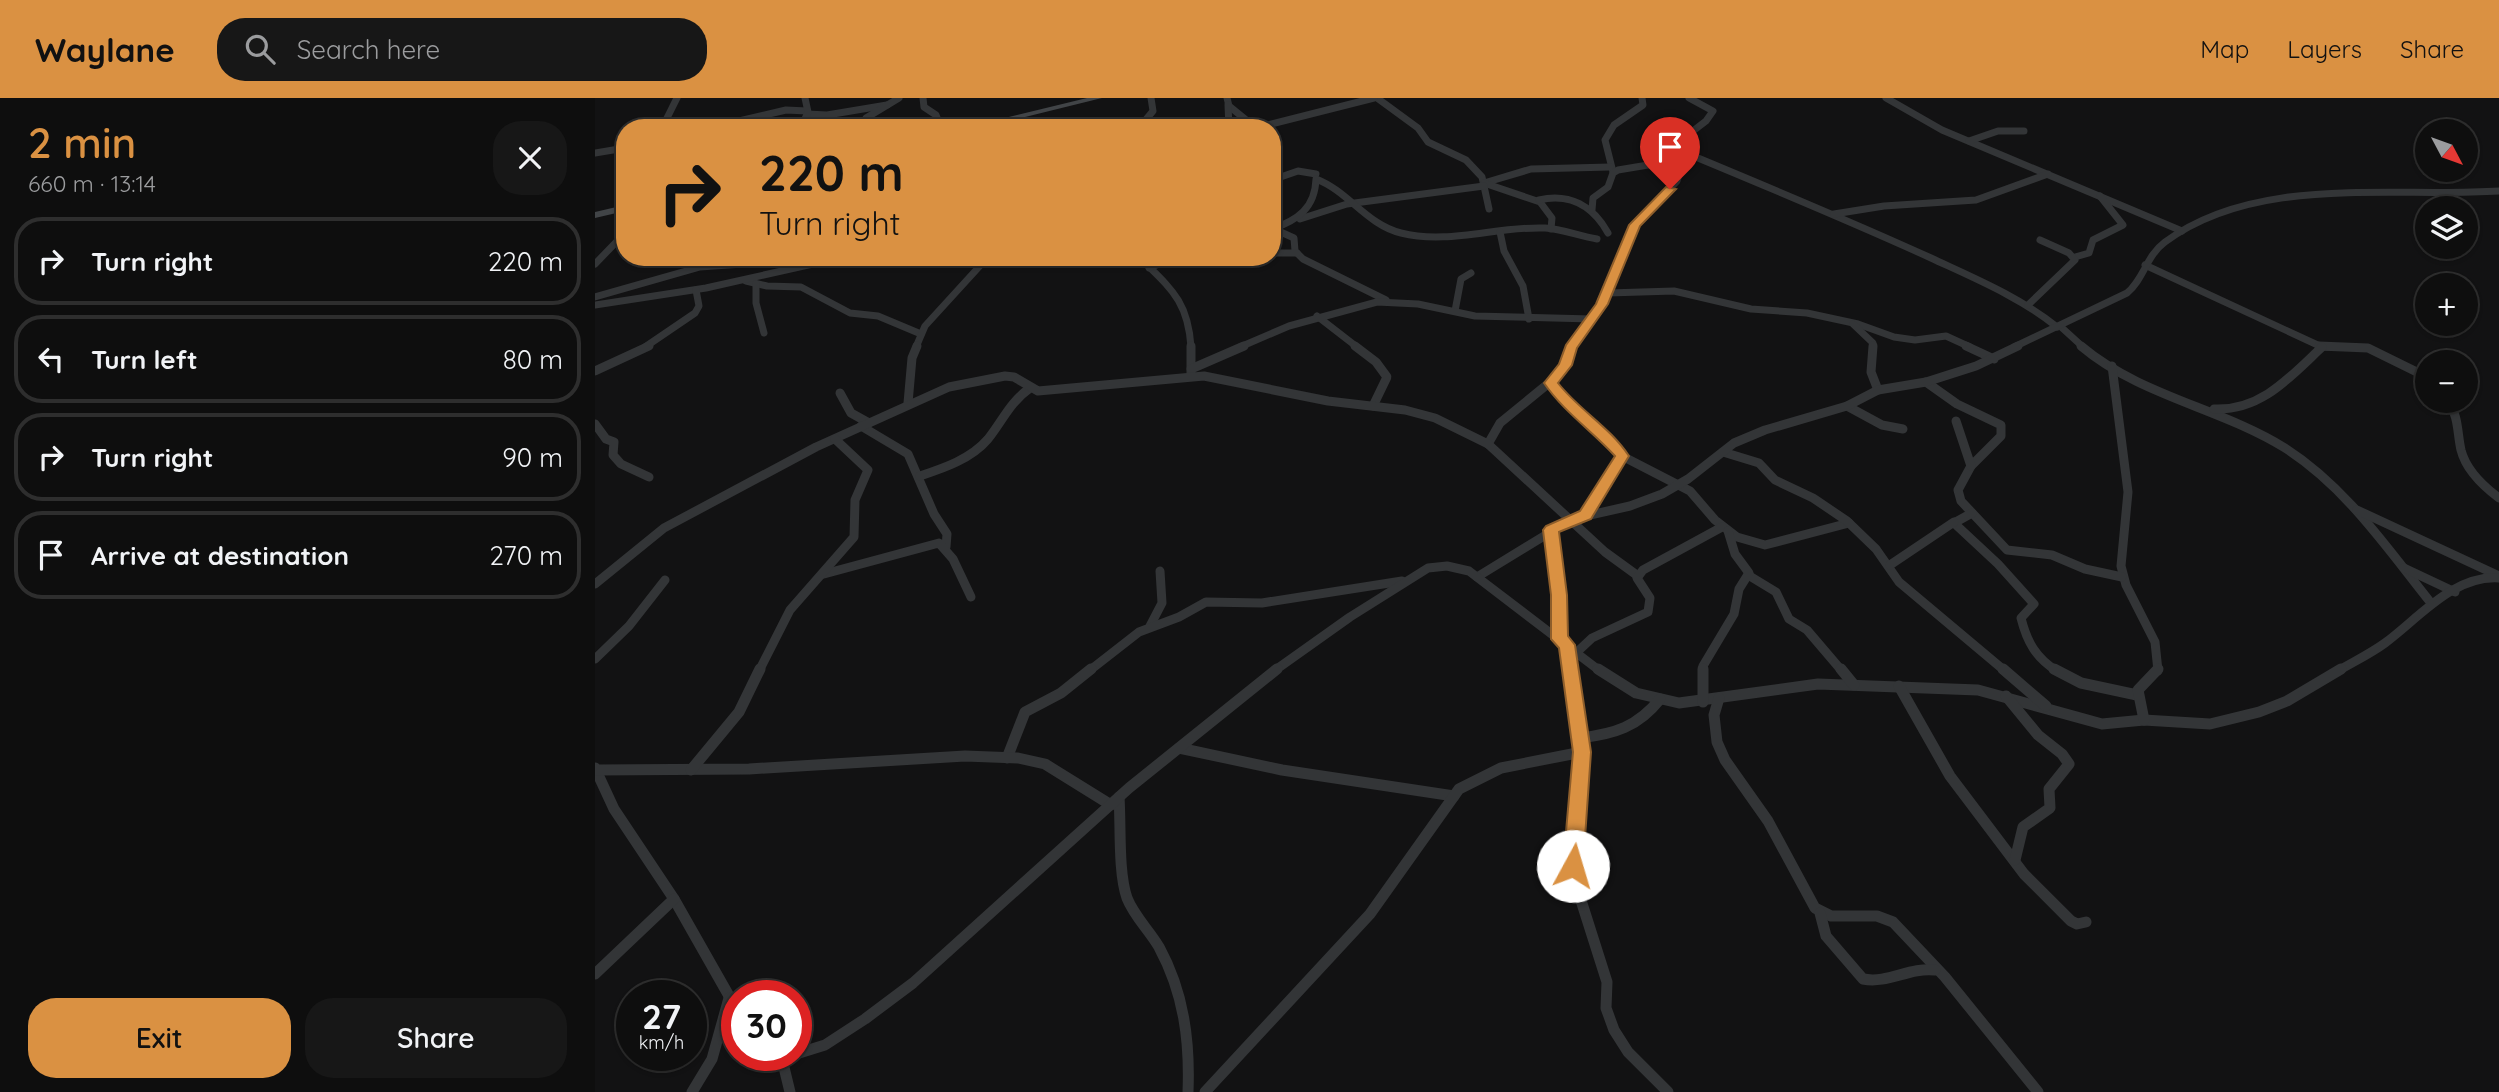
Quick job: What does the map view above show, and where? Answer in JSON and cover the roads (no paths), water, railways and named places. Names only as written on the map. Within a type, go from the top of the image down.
[{"type":"main road","points":[[1007,119],[1098,98]]},
{"type":"main road","points":[[595,215],[616,210]]},
{"type":"street","points":[[666,119],[677,98]]},
{"type":"street","points":[[804,119],[807,112],[805,98]]},
{"type":"street","points":[[923,98],[924,107],[938,119]]},
{"type":"street","points":[[1146,119],[1153,111],[1151,98]]},
{"type":"street","points":[[1281,122],[1376,98],[1418,128],[1428,142],[1466,160],[1484,185],[1489,209]]},
{"type":"street","points":[[1592,209],[1593,198],[1608,187],[1612,170],[1602,144],[1604,138],[1622,119],[1643,104],[1642,98]]},
{"type":"street","points":[[1689,98],[1713,111],[1676,144],[1685,156],[1834,214],[2028,305],[2112,366],[2152,388],[2200,407],[2286,449],[2310,466],[2353,508],[2431,603]]},
{"type":"street","points":[[1886,98],[1969,141],[2182,232]]},
{"type":"street","points":[[748,119],[786,110],[827,115],[896,101]]},
{"type":"street","points":[[865,119],[896,101]]},
{"type":"street","points":[[1228,101],[1247,119]]},
{"type":"street","points":[[1228,101],[1229,119]]},
{"type":"street","points":[[1969,141],[1998,131],[2024,131]]},
{"type":"street","points":[[595,153],[616,150]]},
{"type":"street","points":[[1281,226],[1355,204],[1484,185],[1531,169],[1612,170],[1685,156]]},
{"type":"street","points":[[1488,444],[1500,423],[1560,374],[1571,348],[1608,293],[1635,225],[1677,181],[1685,156]]},
{"type":"street","points":[[1281,177],[1298,171],[1316,174]]},
{"type":"street","points":[[1834,214],[1884,206],[1954,203],[1987,198],[2048,174]]},
{"type":"street","points":[[1296,220],[1315,202],[1316,179],[1336,185],[1374,222],[1399,233],[1417,236],[1551,229],[1597,239]]},
{"type":"street","points":[[1484,185],[1539,200],[1560,197],[1580,202],[1601,216],[1608,233]]},
{"type":"street","points":[[1477,577],[1572,519],[1630,506],[1679,484],[1734,443],[1765,430],[1847,407],[1878,390],[1926,382],[1994,359],[2127,293],[2140,282],[2145,265],[2159,248],[2182,232],[2232,212],[2288,198],[2499,191]]},
{"type":"street","points":[[2028,305],[2075,257],[2089,253],[2093,240],[2123,225],[2100,195]]},
{"type":"street","points":[[1539,200],[1550,214],[1551,229]]},
{"type":"street","points":[[1500,232],[1504,251],[1523,285],[1529,318]]},
{"type":"street","points":[[1281,233],[1294,239],[1297,253]]},
{"type":"street","points":[[2041,240],[2075,257]]},
{"type":"street","points":[[595,264],[616,242]]},
{"type":"street","points":[[1281,253],[1297,253],[1361,290],[1391,302]]},
{"type":"street","points":[[2145,265],[2322,347],[2368,348],[2415,371]]},
{"type":"street","points":[[595,297],[700,267],[714,266]]},
{"type":"street","points":[[595,305],[696,290],[804,266]]},
{"type":"street","points":[[908,403],[912,358],[925,326],[980,266]]},
{"type":"street","points":[[1154,266],[1149,268],[1173,290],[1186,314],[1192,344],[1191,372]]},
{"type":"street","points":[[1455,311],[1461,279],[1471,272]]},
{"type":"street","points":[[742,280],[756,284],[801,287],[825,297],[849,313],[878,316],[921,334]]},
{"type":"street","points":[[756,284],[753,296],[763,318],[764,333]]},
{"type":"street","points":[[595,371],[648,345],[695,313],[699,300],[696,290]]},
{"type":"street","points":[[1608,293],[1674,291],[1751,309],[1807,313],[1894,337],[1915,340],[1946,336],[1994,359]]},
{"type":"street","points":[[1191,372],[1240,345],[1317,316],[1377,302],[1455,311],[1475,316],[1592,319]]},
{"type":"street","points":[[1317,316],[1353,348],[1382,365],[1387,377],[1373,406]]},
{"type":"street","points":[[1853,324],[1859,333],[1873,343],[1871,372],[1878,390]]},
{"type":"street","points":[[2200,407],[2234,411],[2258,401],[2322,347]]},
{"type":"street","points":[[2112,366],[2127,476],[2128,527],[2120,564],[2122,576],[2142,611],[2158,657],[2157,673],[2144,682],[2137,695],[2144,720]]},
{"type":"street","points":[[595,584],[664,528],[835,439],[908,403],[949,387],[993,377],[1014,377],[1038,391],[1191,372],[1405,410],[1435,418],[1488,444],[1605,552],[1638,576],[1650,594],[1652,602],[1648,612],[1592,638],[1568,645]]},
{"type":"street","points":[[1926,382],[1966,409],[2001,425],[2001,436],[1971,466],[1958,490],[1961,501],[2007,550],[2052,555],[2085,569],[2122,576]]},
{"type":"street","points":[[1551,383],[1567,403],[1593,423],[1622,456],[1679,484],[1700,500],[1725,529],[1732,547],[1748,569],[1748,575],[1738,589],[1734,614],[1703,666],[1703,702]]},
{"type":"street","points":[[920,476],[964,458],[981,446],[1008,404],[1030,388]]},
{"type":"street","points":[[840,393],[851,413],[908,454],[920,476],[934,513],[947,534],[946,547]]},
{"type":"street","points":[[1847,407],[1882,425],[1903,429]]},
{"type":"street","points":[[2456,413],[2459,418],[2465,461],[2478,479],[2499,498]]},
{"type":"street","points":[[1956,421],[1971,466]]},
{"type":"street","points":[[595,424],[606,439],[614,442],[613,455],[621,464],[649,477]]},
{"type":"street","points":[[691,769],[739,712],[790,610],[854,537],[855,500],[867,470],[835,439]]},
{"type":"street","points":[[1723,452],[1760,464],[1776,481],[1802,492],[1849,523],[1890,565],[1899,582],[2052,711]]},
{"type":"street","points":[[1585,515],[1622,456]]},
{"type":"street","points":[[2353,508],[2396,525],[2499,577]]},
{"type":"street","points":[[1890,565],[1972,513]]},
{"type":"street","points":[[1954,522],[2033,602],[2034,606],[2021,618],[2031,649],[2073,682],[2106,691],[2137,695]]},
{"type":"street","points":[[1725,529],[1765,545],[1849,523]]},
{"type":"street","points":[[1638,576],[1651,561],[1693,547],[1725,529]]},
{"type":"street","points":[[1551,530],[1582,752],[1572,872],[1607,982],[1606,1008],[1615,1030],[1628,1052],[1668,1092]]},
{"type":"street","points":[[824,574],[926,544],[939,543],[946,547],[963,575],[971,597]]},
{"type":"street","points":[[812,1050],[823,1048],[864,1021],[932,966],[1115,801],[1323,636],[1408,580],[1438,566],[1457,567],[1477,577],[1616,683],[1636,693],[1660,699],[1679,703],[1703,702],[1796,685],[1899,686],[2005,695],[2052,711],[2112,724],[2144,720],[2210,724],[2259,712],[2287,701],[2384,644],[2431,603],[2482,577],[2499,577]]},
{"type":"street","points":[[2400,566],[2455,592]]},
{"type":"street","points":[[1150,626],[1162,603],[1160,571]]},
{"type":"street","points":[[1748,575],[1776,592],[1789,619],[1807,630],[1854,685]]},
{"type":"street","points":[[595,659],[629,626],[665,580]]},
{"type":"street","points":[[1007,758],[1025,712],[1061,693],[1119,645],[1150,626],[1179,617],[1211,601],[1262,603],[1408,580]]},
{"type":"street","points":[[1899,686],[1950,776],[2024,874],[2071,921],[2077,924],[2086,922]]},
{"type":"street","points":[[2005,695],[2033,730],[2069,764],[2049,789],[2050,808],[2023,827],[2015,860]]},
{"type":"street","points":[[1719,698],[1714,715],[1717,742],[1725,761],[1768,821],[1810,902],[1820,913],[1826,936],[1863,979],[1881,980],[1914,967],[1938,970]]},
{"type":"street","points":[[1580,738],[1603,736],[1638,724],[1660,699]]},
{"type":"street","points":[[1179,748],[1282,771],[1454,796]]},
{"type":"street","points":[[1205,1092],[1370,914],[1454,796],[1474,776],[1582,752]]},
{"type":"street","points":[[721,984],[674,899],[614,809],[597,775],[691,769],[816,766],[965,756],[1007,758],[1045,764],[1115,801]]},
{"type":"street","points":[[1115,801],[1128,903],[1152,935],[1179,991],[1186,1030],[1188,1092]]},
{"type":"street","points":[[595,974],[674,899]]},
{"type":"street","points":[[1820,913],[1888,919],[1938,970],[2038,1092]]},
{"type":"street","points":[[692,1092],[712,1067],[721,1022]]},
{"type":"street","points":[[785,1071],[790,1092]]}]
